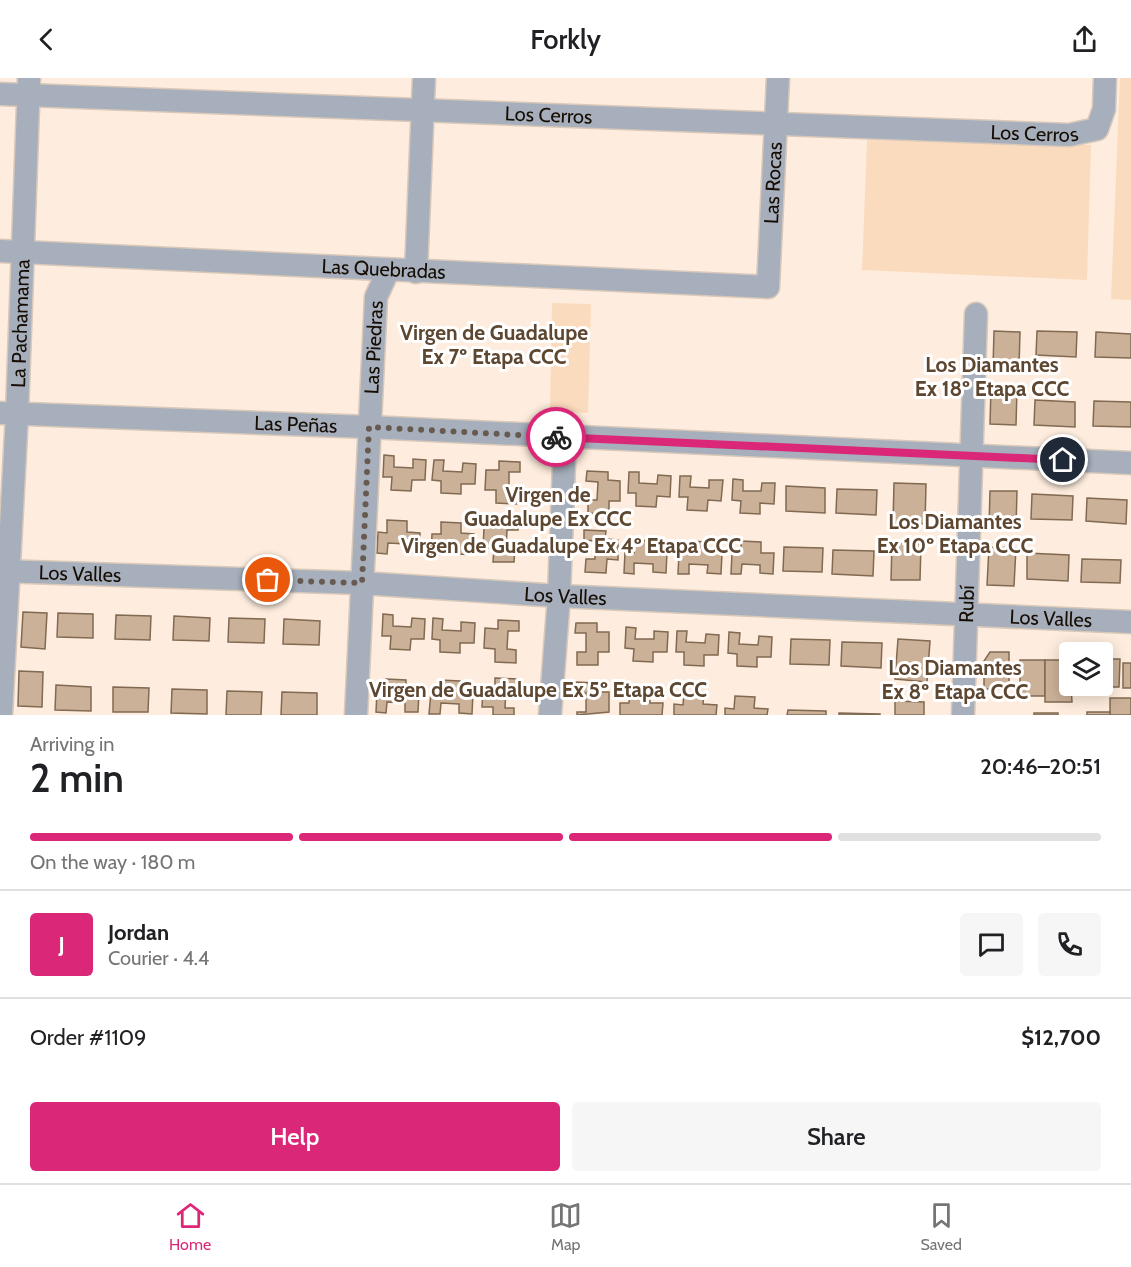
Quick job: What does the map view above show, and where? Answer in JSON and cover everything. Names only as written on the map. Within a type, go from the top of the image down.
[{"type":"street","points":[[416,272],[423,78]]},
{"type":"street","name":"Las Rocas","points":[[768,287],[778,78]]},
{"type":"street","name":"Los Cerros","points":[[0,94],[28,87],[422,110],[1069,135],[1097,129],[1104,108],[1105,78]]},
{"type":"street","name":"La Pachamama","points":[[1,715],[11,252],[28,87]]},
{"type":"street","name":"Las Quebradas","points":[[11,252],[768,287]]},
{"type":"street","name":"Las Piedras","points":[[356,715],[376,297],[388,271]]},
{"type":"street","name":"Rubí","points":[[963,715],[976,314]]},
{"type":"street","name":"Las Peñas","points":[[8,413],[369,427],[1131,463]]},
{"type":"street","points":[[550,715],[559,596],[565,437]]},
{"type":"street","name":"Los Valles","points":[[5,571],[362,583],[559,596],[1131,622]]},
{"type":"shaded area","points":[[1120,78],[1131,78],[1131,300],[1111,299]]},
{"type":"shaded area","points":[[867,140],[1091,145],[1087,280],[862,270]]},
{"type":"shaded area","points":[[552,303],[591,304],[588,413],[550,411]]},
{"type":"building","points":[[994,331],[1020,332],[1019,367],[993,367]]},
{"type":"building","points":[[1037,331],[1077,332],[1076,357],[1036,355]]},
{"type":"building","points":[[1096,332],[1131,334],[1131,358],[1095,357]]},
{"type":"building","points":[[991,388],[1017,389],[1016,425],[990,424]]},
{"type":"building","points":[[1035,400],[1075,402],[1075,427],[1034,425]]},
{"type":"building","points":[[1094,401],[1131,402],[1131,427],[1093,426]]},
{"type":"building","points":[[384,455],[394,456],[394,467],[413,468],[413,459],[426,460],[425,480],[412,480],[411,491],[391,490],[392,477],[383,477]]},
{"type":"building","points":[[434,460],[444,460],[443,471],[462,472],[463,463],[476,464],[475,484],[461,484],[461,494],[441,493],[441,481],[432,480]]},
{"type":"building","points":[[499,461],[520,462],[520,472],[509,472],[509,490],[517,491],[517,504],[496,503],[496,490],[485,490],[486,470],[499,470]]},
{"type":"building","points":[[587,471],[608,472],[608,480],[620,481],[620,501],[609,501],[609,514],[588,513],[588,500],[597,500],[598,482],[586,481]]},
{"type":"building","points":[[629,472],[639,472],[639,483],[657,484],[658,475],[671,476],[670,497],[657,496],[656,507],[636,506],[636,493],[628,493]]},
{"type":"building","points":[[680,476],[691,476],[690,487],[709,488],[709,480],[723,480],[721,501],[708,500],[707,511],[687,510],[688,497],[679,497]]},
{"type":"building","points":[[733,479],[743,480],[743,491],[761,491],[762,483],[775,483],[774,504],[760,503],[760,514],[740,513],[741,501],[732,500]]},
{"type":"building","points":[[894,483],[926,484],[925,524],[893,523]]},
{"type":"building","points":[[786,486],[825,488],[825,513],[786,511]]},
{"type":"building","points":[[837,489],[877,490],[876,515],[836,513]]},
{"type":"building","points":[[990,491],[1017,491],[1016,527],[989,527]]},
{"type":"building","points":[[1032,494],[1073,496],[1072,520],[1031,519]]},
{"type":"building","points":[[1087,498],[1127,500],[1126,524],[1086,521]]},
{"type":"building","points":[[496,519],[518,520],[518,530],[507,530],[506,549],[515,549],[514,562],[493,562],[494,548],[483,548],[484,528],[496,528]]},
{"type":"building","points":[[387,520],[407,521],[407,532],[420,533],[419,553],[406,553],[407,544],[388,543],[387,554],[377,553],[378,532],[387,533]]},
{"type":"building","points":[[441,522],[461,523],[461,533],[474,534],[473,555],[460,554],[460,546],[441,545],[441,555],[431,555],[432,534],[441,534]]},
{"type":"building","points":[[584,530],[606,531],[605,539],[618,540],[618,560],[607,559],[606,573],[585,572],[586,559],[595,559],[595,541],[584,540]]},
{"type":"building","points":[[634,540],[654,541],[654,552],[667,552],[666,573],[653,572],[653,564],[634,563],[634,574],[624,573],[625,552],[634,553]]},
{"type":"building","points":[[689,541],[709,542],[708,553],[722,553],[721,574],[707,573],[708,565],[689,564],[689,574],[678,574],[679,553],[688,553]]},
{"type":"building","points":[[741,541],[761,542],[761,553],[774,553],[773,574],[760,573],[760,565],[742,564],[741,574],[731,574],[732,553],[741,553]]},
{"type":"building","points":[[892,543],[921,544],[920,580],[891,580]]},
{"type":"building","points":[[784,547],[823,548],[822,572],[783,571]]},
{"type":"building","points":[[989,547],[1016,548],[1014,586],[987,585]]},
{"type":"building","points":[[833,550],[874,551],[873,576],[832,574]]},
{"type":"building","points":[[1027,553],[1069,555],[1068,581],[1027,579]]},
{"type":"building","points":[[1082,559],[1121,560],[1120,583],[1081,582]]},
{"type":"building","points":[[23,612],[47,613],[45,649],[21,647]]},
{"type":"building","points":[[58,613],[93,614],[93,638],[57,637]]},
{"type":"building","points":[[383,614],[393,615],[393,626],[411,627],[412,618],[425,619],[424,639],[411,639],[410,650],[390,649],[391,636],[382,636]]},
{"type":"building","points":[[116,615],[151,616],[150,640],[115,639]]},
{"type":"building","points":[[174,616],[210,618],[209,641],[173,640]]},
{"type":"building","points":[[229,618],[265,619],[264,643],[228,642]]},
{"type":"building","points":[[433,618],[443,619],[442,630],[461,631],[461,622],[475,623],[474,643],[460,643],[460,653],[440,652],[440,640],[432,639]]},
{"type":"building","points":[[284,619],[320,621],[319,645],[283,644]]},
{"type":"building","points":[[498,620],[519,621],[519,631],[508,631],[507,649],[516,650],[516,663],[495,662],[495,649],[484,648],[485,628],[498,629]]},
{"type":"building","points":[[576,623],[597,623],[597,632],[609,632],[609,652],[598,652],[598,665],[577,665],[577,652],[586,652],[586,633],[575,633]]},
{"type":"building","points":[[626,627],[636,628],[635,639],[654,639],[654,631],[668,632],[667,652],[653,652],[653,662],[633,661],[634,649],[625,648]]},
{"type":"building","points":[[677,631],[687,631],[686,642],[705,643],[706,634],[719,635],[718,655],[704,655],[704,666],[684,665],[684,652],[676,652]]},
{"type":"building","points":[[729,632],[740,633],[739,644],[758,645],[759,636],[772,637],[771,657],[757,657],[757,667],[737,666],[737,654],[728,653]]},
{"type":"building","points":[[791,639],[830,640],[829,665],[790,664]]},
{"type":"building","points":[[898,639],[930,641],[927,682],[895,679]]},
{"type":"building","points":[[842,642],[882,643],[881,668],[841,666]]},
{"type":"building","points":[[990,652],[1009,652],[1009,689],[984,689],[984,661]]},
{"type":"building","points":[[1113,659],[1120,659],[1119,687],[1113,687]]},
{"type":"building","points":[[1020,660],[1045,660],[1045,696],[1020,696]]},
{"type":"building","points":[[1045,660],[1059,660],[1059,696],[1072,696],[1072,702],[1045,702]]},
{"type":"building","points":[[1123,663],[1131,663],[1131,688],[1123,688]]},
{"type":"building","points":[[19,671],[43,672],[42,707],[18,706]]},
{"type":"building","points":[[495,678],[517,679],[516,689],[506,689],[505,708],[514,708],[514,715],[493,715],[493,707],[482,707],[483,687],[495,687]]},
{"type":"building","points":[[386,679],[406,680],[406,691],[419,692],[418,712],[405,712],[405,703],[387,702],[386,713],[376,712],[377,691],[386,692]]},
{"type":"building","points":[[440,680],[460,681],[460,692],[473,693],[472,714],[459,713],[459,704],[441,703],[440,714],[429,714],[431,692],[439,693]]},
{"type":"building","points":[[575,682],[597,683],[596,692],[609,692],[609,712],[577,715],[577,712],[586,712],[586,693],[575,693]]},
{"type":"building","points":[[56,685],[91,687],[91,711],[55,710]]},
{"type":"building","points":[[113,687],[149,688],[148,712],[113,712]]},
{"type":"building","points":[[172,689],[207,690],[207,714],[171,713]]},
{"type":"building","points":[[227,691],[262,692],[261,715],[226,715]]},
{"type":"building","points":[[630,691],[650,692],[650,703],[663,703],[662,715],[620,715],[620,703],[629,703]]},
{"type":"building","points":[[282,692],[317,693],[317,715],[281,715]]},
{"type":"building","points":[[684,692],[704,693],[703,704],[717,705],[716,715],[674,715],[674,704],[683,705]]},
{"type":"building","points":[[735,696],[755,697],[754,708],[768,709],[767,715],[725,715],[725,708],[734,709]]},
{"type":"building","points":[[1110,698],[1131,698],[1131,715],[1110,715]]},
{"type":"building","points":[[895,701],[924,702],[924,715],[895,715]]},
{"type":"building","points":[[788,710],[826,711],[826,715],[787,715]]},
{"type":"building","points":[[1087,712],[1110,712],[1110,715],[1087,715]]},
{"type":"building","points":[[839,713],[880,714],[880,715],[839,715]]},
{"type":"building","points":[[1034,713],[1058,713],[1058,715],[1034,715]]},
{"type":"way so far","points":[[268,580],[362,583],[369,427],[556,437]]},
{"type":"district","name":"Virgen de Guadalupe Ex 7º Etapa CCC","points":[[494,345]]},
{"type":"district","name":"Los Diamantes Ex 18º Etapa CCC","points":[[992,377]]},
{"type":"district","name":"Virgen de Guadalupe Ex CCC","points":[[548,507]]},
{"type":"district","name":"Los Diamantes Ex 10º Etapa CCC","points":[[955,534]]},
{"type":"district","name":"Virgen de Guadalupe Ex 4º Etapa CCC","points":[[571,546]]},
{"type":"district","name":"Los Diamantes Ex 8º Etapa CCC","points":[[955,680]]},
{"type":"district","name":"Virgen de Guadalupe Ex 5º Etapa CCC","points":[[538,690]]},
{"type":"route","points":[[556,437],[1063,460]]}]
